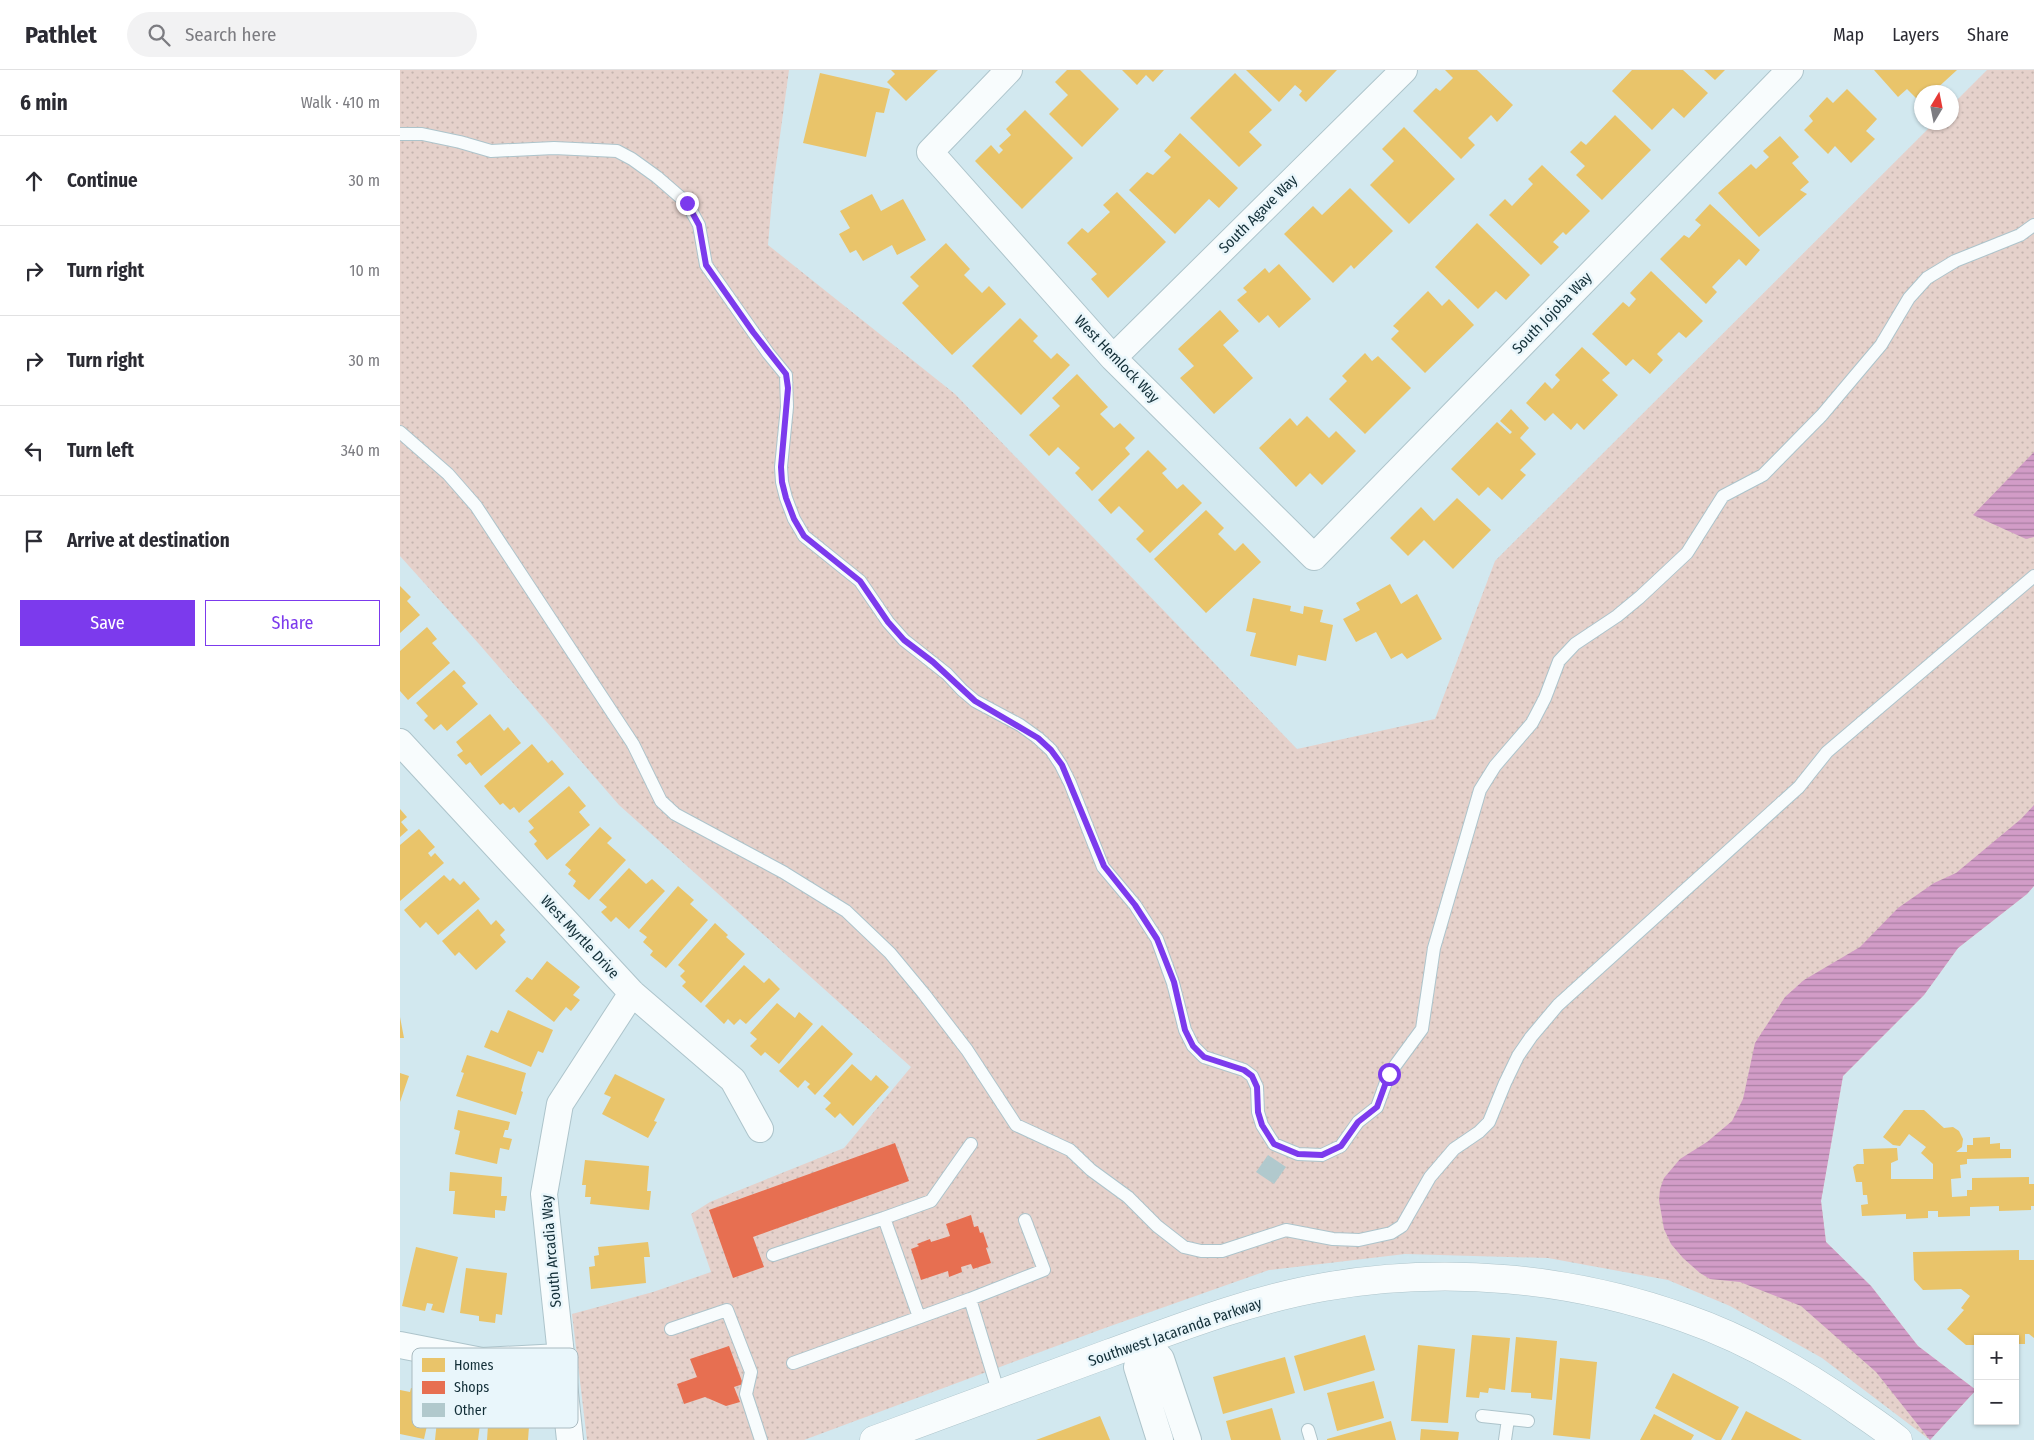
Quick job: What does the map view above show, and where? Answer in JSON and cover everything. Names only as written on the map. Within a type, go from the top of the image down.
[{"type":"street","name":"West Hemlock Way","points":[[1009,70],[930,152],[1113,358],[1314,557]]},
{"type":"street","name":"South Agave Way","points":[[1113,358],[1404,70]]},
{"type":"street","name":"South Jojoba Way","points":[[1314,557],[1790,70]]},
{"type":"street","name":"West Myrtle Drive","points":[[400,742],[632,993],[732,1080],[760,1129]]},
{"type":"street","name":"South Arcadia Way","points":[[559,1348],[544,1194],[560,1104],[632,993]]},
{"type":"street","name":"Southwest Jacaranda Parkway","points":[[874,1440],[1244,1305],[1325,1287],[1425,1276],[1471,1277],[1566,1286],[1614,1295],[1710,1326],[1759,1349],[1819,1384],[1898,1440]]},
{"type":"street","points":[[1145,1341],[1137,1367],[1160,1440]]},
{"type":"street","points":[[1145,1341],[1161,1359],[1188,1440]]},
{"type":"street","points":[[400,1345],[415,1348]]},
{"type":"lane","points":[[400,134],[422,134],[491,151],[570,148],[616,151],[632,159],[658,177],[687,203],[699,225],[706,265],[753,332],[786,374],[787,397],[781,467],[782,482],[794,519],[804,536],[860,581],[888,622],[904,640],[947,674],[975,701],[1026,730],[1051,750],[1062,765],[1104,866],[1144,917],[1157,939],[1174,982],[1185,1030],[1193,1046],[1204,1057],[1244,1070],[1252,1076],[1257,1087],[1258,1112],[1262,1125],[1274,1144],[1298,1154],[1322,1155],[1341,1146],[1358,1122],[1377,1107],[1389,1074],[1422,1029],[1434,948],[1480,790],[1495,766],[1532,723],[1546,698],[1559,661],[1575,644],[1616,616],[1687,553],[1724,496],[1763,474],[1822,415],[1881,345],[1909,298],[1926,278],[1955,261],[2020,235],[2034,225]]},
{"type":"lane","points":[[400,432],[448,474],[476,506],[633,744],[661,801],[675,814],[783,872],[846,911],[890,953],[924,994],[967,1050],[1016,1125],[1070,1150],[1091,1170],[1128,1197],[1157,1226],[1184,1247],[1201,1251],[1222,1251],[1286,1230],[1333,1239],[1359,1240],[1391,1232],[1402,1226],[1430,1177],[1454,1149],[1479,1132],[1489,1122],[1518,1056],[1558,1005],[1798,786],[1828,752],[2034,576]]},
{"type":"lane","points":[[773,1255],[931,1201],[971,1144]]},
{"type":"lane","points":[[884,1218],[919,1317]]},
{"type":"lane","points":[[793,1363],[1044,1270],[1025,1220]]},
{"type":"lane","points":[[970,1299],[999,1394]]},
{"type":"lane","points":[[671,1330],[727,1310],[751,1372],[746,1394],[761,1440]]},
{"type":"lane","points":[[1482,1416],[1528,1421]]},
{"type":"lane","points":[[1505,1440],[1508,1419]]},
{"type":"shaded area","points":[[400,70],[789,70],[773,187],[768,245],[955,394],[1297,749],[1435,719],[1495,561],[1927,130],[1959,130],[1959,98],[1987,70],[2034,70],[2034,886],[2027,894],[1958,948],[1924,995],[1843,1076],[1821,1201],[1826,1242],[1871,1286],[1918,1346],[1974,1388],[1974,1392],[1930,1440],[1822,1358],[1730,1306],[1668,1280],[1548,1258],[1405,1254],[1269,1270],[1105,1328],[804,1440],[587,1440],[578,1364],[578,1348],[576,1348],[572,1314],[653,1292],[711,1272],[691,1214],[710,1202],[844,1148],[911,1067],[619,805],[400,556]]},
{"type":"shaded area","points":[[2034,452],[2034,537],[2026,539],[1973,515]]},
{"type":"shaded area","points":[[2034,805],[2034,886],[2027,894],[1958,948],[1924,995],[1843,1076],[1821,1201],[1826,1242],[1871,1286],[1918,1346],[1974,1388],[1974,1392],[1930,1440],[1876,1372],[1801,1306],[1740,1282],[1710,1279],[1683,1258],[1671,1244],[1664,1229],[1659,1200],[1660,1189],[1664,1178],[1680,1159],[1707,1142],[1732,1121],[1743,1099],[1755,1043],[1785,997],[1804,980],[1860,947],[1898,908],[1934,883],[1956,873],[2021,819]]},
{"type":"building: Homes","points":[[891,70],[938,70],[906,101],[887,82],[895,74]]},
{"type":"building: Homes","points":[[1067,70],[1080,70],[1119,109],[1082,147],[1049,114],[1068,95],[1055,82]]},
{"type":"building: Homes","points":[[1122,70],[1164,70],[1153,82],[1146,75],[1137,85]]},
{"type":"building: Homes","points":[[1246,70],[1337,70],[1306,102],[1299,95],[1302,91],[1295,85],[1279,102]]},
{"type":"building: Homes","points":[[1445,70],[1477,70],[1513,105],[1497,122],[1491,115],[1468,138],[1475,145],[1461,159],[1413,111],[1436,88],[1440,91],[1453,78]]},
{"type":"building: Homes","points":[[1632,70],[1683,70],[1708,93],[1684,118],[1673,108],[1652,130],[1612,91]]},
{"type":"building: Homes","points":[[1704,70],[1725,70],[1715,80]]},
{"type":"building: Homes","points":[[1874,70],[1957,70],[1941,85],[1914,85],[1914,96],[1907,89],[1898,97]]},
{"type":"building: Homes","points":[[820,73],[890,89],[884,113],[876,112],[866,157],[803,143]]},
{"type":"building: Homes","points":[[1235,73],[1272,110],[1249,132],[1262,145],[1239,167],[1190,118]]},
{"type":"building: Homes","points":[[1847,89],[1877,119],[1866,131],[1875,139],[1851,163],[1835,146],[1828,154],[1804,130],[1813,121],[1809,116],[1827,97],[1833,103]]},
{"type":"building: Homes","points":[[1025,110],[1073,158],[1022,209],[975,161],[991,145],[999,154],[1003,150],[999,146],[1011,135],[1006,129]]},
{"type":"building: Homes","points":[[1615,115],[1651,150],[1602,200],[1576,175],[1585,166],[1570,152],[1581,141],[1586,145]]},
{"type":"building: Homes","points":[[1404,127],[1455,179],[1409,224],[1370,185],[1394,161],[1382,149]]},
{"type":"building: Homes","points":[[1180,133],[1238,188],[1219,208],[1209,199],[1175,234],[1129,190],[1147,172],[1153,175],[1171,157],[1164,151]]},
{"type":"building: Homes","points":[[1780,136],[1799,157],[1792,163],[1809,182],[1800,190],[1807,194],[1759,237],[1718,193],[1751,164],[1756,169],[1769,157],[1763,151]]},
{"type":"building: Homes","points":[[1542,165],[1590,211],[1566,235],[1563,232],[1553,242],[1559,247],[1541,265],[1489,215],[1505,199],[1512,206],[1533,184],[1528,179]]},
{"type":"building: Homes","points":[[1350,188],[1393,231],[1354,269],[1351,265],[1333,283],[1284,234],[1313,206],[1322,215]]},
{"type":"building: Homes","points":[[1117,192],[1166,242],[1108,298],[1091,279],[1097,274],[1067,243],[1082,228],[1088,233],[1110,212],[1103,205]]},
{"type":"building: Homes","points":[[872,194],[881,211],[903,199],[926,240],[897,255],[892,245],[863,261],[856,250],[850,253],[839,234],[850,228],[840,211]]},
{"type":"building: Homes","points":[[1710,204],[1760,250],[1746,266],[1739,259],[1712,287],[1717,292],[1706,304],[1660,259],[1684,235],[1689,238],[1701,225],[1695,220]]},
{"type":"building: Homes","points":[[1477,223],[1530,275],[1506,300],[1496,291],[1478,309],[1435,267]]},
{"type":"building: Homes","points":[[946,243],[970,269],[964,275],[982,293],[989,286],[1006,304],[952,355],[902,303],[919,286],[910,277]]},
{"type":"building: Homes","points":[[1279,264],[1311,299],[1279,328],[1268,315],[1259,323],[1237,300],[1247,292],[1243,288],[1265,268],[1269,273]]},
{"type":"building: Homes","points":[[1651,271],[1703,321],[1686,338],[1679,332],[1657,354],[1663,360],[1650,374],[1633,359],[1626,366],[1592,334],[1623,302],[1629,307],[1636,299],[1630,293]]},
{"type":"building: Homes","points":[[1428,291],[1442,306],[1449,299],[1474,325],[1425,373],[1391,339],[1399,331],[1393,326]]},
{"type":"building: Homes","points":[[1220,310],[1239,331],[1223,345],[1253,378],[1214,414],[1180,378],[1194,366],[1178,349]]},
{"type":"building: Homes","points":[[1020,318],[1038,336],[1033,341],[1051,359],[1057,353],[1070,365],[1021,415],[972,366]]},
{"type":"building: Homes","points":[[1582,347],[1610,373],[1602,380],[1618,395],[1584,430],[1577,423],[1571,430],[1553,413],[1545,421],[1526,403],[1545,382],[1552,389],[1560,380],[1555,375]]},
{"type":"building: Homes","points":[[1365,353],[1372,361],[1378,356],[1411,388],[1365,434],[1329,399],[1347,381],[1342,376]]},
{"type":"building: Homes","points":[[1077,374],[1108,407],[1100,414],[1114,428],[1120,423],[1135,438],[1125,448],[1130,454],[1092,491],[1075,473],[1080,468],[1058,447],[1049,456],[1029,435],[1060,406],[1052,398]]},
{"type":"building: Homes","points":[[1511,409],[1529,428],[1520,438],[1536,454],[1520,470],[1526,475],[1502,500],[1488,487],[1479,496],[1451,469],[1497,422],[1510,434],[1512,432],[1500,421]]},
{"type":"building: Homes","points":[[1307,416],[1329,438],[1336,431],[1356,451],[1322,485],[1310,473],[1296,487],[1259,448],[1290,418],[1297,426]]},
{"type":"building: Homes","points":[[1148,450],[1167,469],[1162,473],[1177,489],[1183,484],[1202,503],[1150,553],[1136,539],[1144,531],[1119,506],[1111,514],[1098,500]]},
{"type":"building: Homes","points":[[1457,498],[1491,530],[1453,569],[1424,540],[1408,556],[1390,538],[1421,507],[1434,521]]},
{"type":"building: Homes","points":[[1206,510],[1224,528],[1218,534],[1235,551],[1243,543],[1261,562],[1206,613],[1154,559]]},
{"type":"building: Homes","points":[[1390,584],[1401,604],[1417,594],[1442,639],[1407,659],[1402,653],[1391,659],[1376,632],[1356,642],[1343,619],[1360,610],[1356,603]]},
{"type":"building: Homes","points":[[400,586],[411,597],[407,601],[420,615],[400,633]]},
{"type":"building: Homes","points":[[1253,598],[1291,606],[1290,611],[1303,614],[1304,606],[1323,610],[1320,622],[1333,625],[1326,661],[1298,655],[1296,666],[1250,656],[1256,633],[1246,631]]},
{"type":"building: Homes","points":[[427,627],[437,639],[432,643],[450,663],[408,700],[400,691],[400,651]]},
{"type":"building: Homes","points":[[454,670],[466,683],[462,686],[478,704],[447,731],[441,724],[434,730],[424,720],[428,716],[416,703]]},
{"type":"building: Homes","points":[[490,714],[504,731],[508,727],[521,743],[481,776],[470,762],[466,765],[457,755],[463,751],[456,742]]},
{"type":"building: Homes","points":[[532,744],[548,763],[552,760],[564,774],[519,813],[514,807],[510,810],[503,803],[500,805],[484,786]]},
{"type":"building: Homes","points":[[569,786],[586,806],[579,812],[590,825],[547,860],[534,844],[537,841],[529,832],[534,828],[528,821]]},
{"type":"building: Homes","points":[[400,809],[407,817],[401,822],[408,830],[400,837]]},
{"type":"building: Homes","points":[[600,827],[612,838],[607,843],[626,860],[589,900],[573,886],[576,881],[568,874],[571,870],[565,865]]},
{"type":"building: Homes","points":[[419,829],[435,847],[428,853],[431,857],[435,853],[444,863],[400,901],[400,845]]},
{"type":"building: Homes","points":[[629,868],[646,884],[652,879],[665,891],[629,929],[616,917],[611,922],[601,912],[607,907],[599,900]]},
{"type":"building: Homes","points":[[444,875],[450,881],[453,878],[460,885],[464,881],[480,899],[438,935],[426,922],[420,928],[404,910]]},
{"type":"building: Homes","points":[[678,886],[694,900],[690,904],[708,920],[666,968],[650,955],[653,951],[643,942],[647,937],[639,931]]},
{"type":"building: Homes","points":[[478,909],[491,925],[496,920],[505,930],[500,935],[506,942],[476,970],[459,952],[455,956],[442,941]]},
{"type":"building: Homes","points":[[715,923],[728,935],[726,937],[745,954],[701,1003],[682,986],[686,982],[680,976],[685,971],[678,965]]},
{"type":"building: Homes","points":[[547,961],[580,987],[573,995],[580,1000],[571,1011],[566,1007],[554,1022],[515,991],[527,977],[532,980]]},
{"type":"building: Homes","points":[[744,965],[764,983],[769,978],[780,989],[746,1024],[740,1019],[734,1025],[728,1019],[724,1024],[705,1006]]},
{"type":"building: Homes","points":[[777,1003],[795,1018],[799,1012],[813,1024],[779,1064],[765,1052],[761,1056],[750,1046],[757,1039],[750,1033]]},
{"type":"building: Homes","points":[[508,1010],[553,1030],[543,1053],[538,1051],[531,1067],[484,1047],[491,1030],[498,1033]]},
{"type":"building: Homes","points":[[400,1017],[404,1038],[400,1038]]},
{"type":"building: Homes","points":[[822,1025],[853,1054],[815,1095],[807,1087],[810,1084],[805,1080],[798,1088],[779,1071]]},
{"type":"building: Homes","points":[[467,1055],[526,1073],[516,1115],[456,1096],[464,1073],[461,1072]]},
{"type":"building: Homes","points":[[852,1064],[871,1081],[876,1075],[889,1087],[853,1126],[840,1113],[835,1118],[825,1109],[831,1103],[823,1096]]},
{"type":"building: Homes","points":[[400,1073],[409,1076],[400,1102]]},
{"type":"building: Homes","points":[[615,1074],[665,1099],[654,1121],[657,1122],[648,1138],[602,1114],[611,1097],[604,1094]]},
{"type":"building: Homes","points":[[458,1110],[510,1122],[508,1130],[505,1130],[503,1137],[512,1139],[509,1150],[500,1148],[497,1164],[455,1154],[460,1131],[454,1129]]},
{"type":"building: Homes","points":[[1904,1110],[1924,1110],[1944,1128],[1953,1127],[1959,1131],[1963,1139],[1962,1147],[1956,1152],[1967,1152],[1967,1145],[1973,1145],[1973,1138],[1990,1137],[1990,1144],[2000,1143],[2000,1149],[2011,1149],[2011,1158],[1967,1159],[1967,1164],[1960,1165],[1961,1178],[1951,1179],[1952,1197],[1967,1196],[1967,1190],[1972,1190],[1972,1178],[2029,1177],[2029,1184],[2034,1184],[2034,1206],[2031,1206],[2031,1210],[1999,1211],[1999,1206],[1970,1207],[1970,1216],[1938,1217],[1938,1211],[1928,1211],[1928,1218],[1906,1219],[1906,1214],[1862,1216],[1861,1205],[1868,1204],[1867,1195],[1863,1195],[1862,1182],[1856,1182],[1853,1167],[1857,1164],[1864,1164],[1863,1149],[1897,1148],[1898,1160],[1891,1163],[1891,1179],[1933,1179],[1933,1164],[1921,1153],[1926,1147],[1909,1134],[1900,1146],[1893,1145],[1883,1137]]},
{"type":"building: Homes","points":[[585,1160],[649,1166],[647,1191],[651,1191],[649,1210],[590,1204],[591,1197],[585,1197],[586,1185],[582,1185]]},
{"type":"building: Homes","points":[[450,1172],[502,1177],[501,1196],[507,1196],[505,1211],[495,1210],[495,1218],[453,1214],[455,1191],[449,1191]]},
{"type":"building: Homes","points":[[648,1242],[650,1257],[644,1257],[646,1283],[591,1289],[589,1267],[595,1266],[594,1256],[599,1255],[598,1247]]},
{"type":"building: Homes","points":[[416,1247],[458,1257],[444,1313],[431,1310],[433,1304],[427,1303],[425,1311],[402,1306]]},
{"type":"building: Homes","points":[[2019,1250],[2019,1260],[2034,1260],[2034,1338],[2029,1334],[2025,1334],[2025,1344],[2019,1344],[2019,1335],[1974,1335],[1974,1345],[1966,1345],[1947,1329],[1964,1310],[1961,1308],[1970,1296],[1961,1289],[1923,1290],[1914,1280],[1913,1252]]},
{"type":"building: Homes","points":[[466,1268],[507,1273],[502,1315],[496,1314],[495,1323],[479,1321],[479,1316],[460,1313]]},
{"type":"building: Homes","points":[[1365,1335],[1375,1370],[1304,1391],[1294,1356]]},
{"type":"building: Homes","points":[[1472,1335],[1510,1338],[1505,1390],[1489,1388],[1488,1393],[1480,1392],[1479,1398],[1466,1397]]},
{"type":"building: Homes","points":[[1516,1337],[1557,1341],[1552,1400],[1531,1398],[1531,1393],[1511,1392]]},
{"type":"building: Homes","points":[[1418,1345],[1455,1349],[1448,1423],[1411,1421]]},
{"type":"building: Homes","points":[[1285,1357],[1295,1393],[1223,1414],[1213,1377]]},
{"type":"building: Homes","points":[[1560,1358],[1597,1362],[1590,1439],[1553,1435]]},
{"type":"building: Homes","points":[[1673,1373],[1739,1407],[1721,1440],[1716,1440],[1655,1408]]},
{"type":"building: Homes","points":[[1374,1381],[1384,1418],[1337,1431],[1327,1393]]},
{"type":"building: Homes","points":[[412,1388],[412,1428],[426,1428],[424,1439],[400,1434],[400,1390],[410,1392]]},
{"type":"building: Homes","points":[[1272,1408],[1281,1440],[1231,1440],[1226,1421]]},
{"type":"building: Homes","points":[[1746,1411],[1802,1440],[1731,1440]]},
{"type":"building: Homes","points":[[1654,1414],[1694,1435],[1691,1440],[1640,1440]]},
{"type":"building: Homes","points":[[1100,1416],[1110,1440],[1036,1440]]},
{"type":"building: Homes","points":[[1391,1421],[1396,1440],[1327,1440],[1327,1439]]},
{"type":"building: Homes","points":[[436,1428],[480,1428],[478,1440],[435,1440]]},
{"type":"building: Homes","points":[[488,1428],[529,1428],[528,1440],[487,1440]]},
{"type":"building: Homes","points":[[1421,1429],[1459,1432],[1458,1440],[1420,1440]]},
{"type":"building: Shops","points":[[895,1143],[909,1181],[753,1237],[764,1267],[733,1278],[709,1210]]},
{"type":"building: Shops","points":[[971,1215],[974,1227],[978,1226],[980,1233],[983,1232],[991,1263],[973,1269],[971,1264],[961,1267],[962,1272],[949,1277],[948,1271],[921,1280],[911,1249],[919,1246],[917,1244],[930,1239],[931,1242],[950,1236],[946,1224]]},
{"type":"building: Shops","points":[[729,1346],[743,1384],[734,1387],[740,1402],[726,1406],[705,1397],[684,1404],[677,1384],[697,1377],[690,1359]]},
{"type":"building: Other","points":[[1268,1155],[1286,1167],[1274,1184],[1256,1172]]},
{"type":"route","points":[[687,203],[699,225],[706,265],[768,353],[786,374],[788,388],[781,467],[782,482],[794,519],[804,536],[860,581],[888,622],[904,640],[947,674],[975,701],[1020,725],[1051,750],[1062,765],[1080,813],[1104,866],[1117,885],[1135,905],[1157,939],[1174,982],[1185,1030],[1193,1046],[1204,1057],[1244,1070],[1252,1076],[1257,1087],[1258,1112],[1262,1125],[1274,1144],[1298,1154],[1322,1155],[1341,1146],[1358,1122],[1377,1107],[1389,1074]]}]
